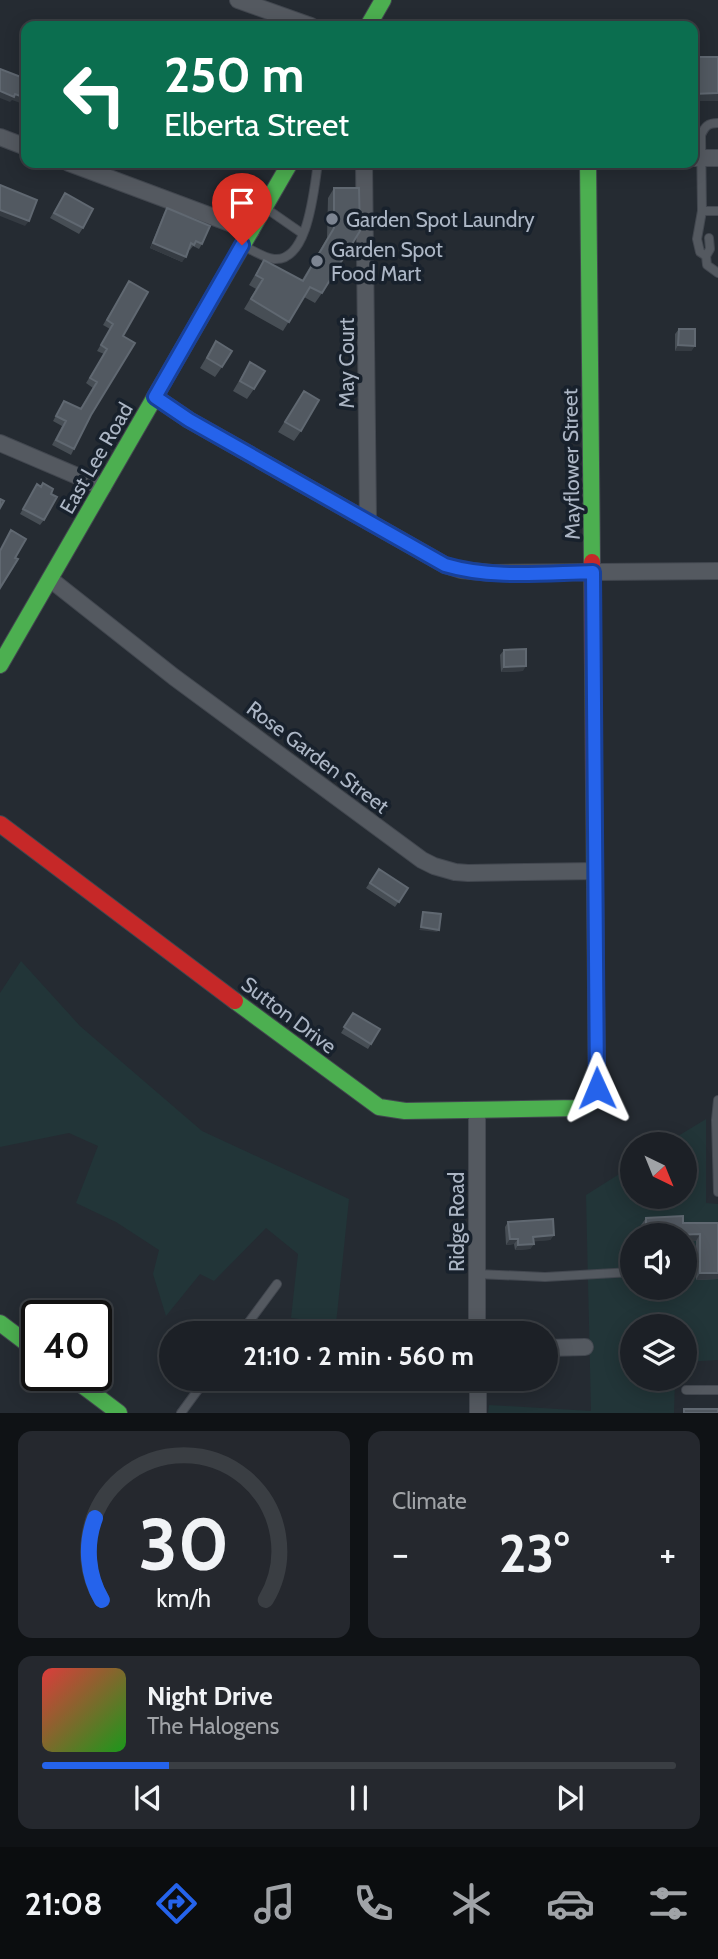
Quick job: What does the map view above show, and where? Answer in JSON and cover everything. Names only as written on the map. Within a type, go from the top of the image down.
[{"type":"street","points":[[238,0],[298,21]]},
{"type":"street","points":[[371,21],[383,0]]},
{"type":"street","points":[[0,137],[21,145]]},
{"type":"street","points":[[698,158],[718,158]]},
{"type":"street","points":[[81,168],[246,238]]},
{"type":"street","name":"East Lee Road","points":[[0,665],[287,168]]},
{"type":"street","name":"May Court","points":[[366,168],[368,521]]},
{"type":"street","name":"Mayflower Street","points":[[589,168],[597,1088],[594,1101]]},
{"type":"street","points":[[155,397],[189,420],[426,556],[461,570],[492,573],[718,570]]},
{"type":"street","points":[[0,443],[103,488]]},
{"type":"street","name":"Rose Garden Street","points":[[50,579],[174,677],[261,739],[367,821],[434,866],[468,873],[595,871]]},
{"type":"street","name":"Sutton Drive","points":[[0,824],[364,1098],[390,1110],[578,1108],[589,1106],[594,1101]]},
{"type":"street","name":"Ridge Road","points":[[477,1110],[477,1321]]},
{"type":"street","points":[[0,1323],[21,1339]]},
{"type":"street","points":[[558,1348],[584,1347]]},
{"type":"street","points":[[90,1391],[119,1413]]},
{"type":"street","points":[[478,1391],[478,1413]]},
{"type":"lane","points":[[698,149],[705,127],[718,123]]},
{"type":"lane","points":[[246,238],[272,259],[283,258],[294,251],[307,227],[317,168]]},
{"type":"lane","points":[[697,168],[702,211],[697,239],[700,253],[706,256]]},
{"type":"lane","points":[[264,208],[303,234]]},
{"type":"lane","points":[[702,211],[718,211]]},
{"type":"lane","points":[[701,224],[708,228],[710,249],[706,256],[707,265],[718,273]]},
{"type":"lane","points":[[718,1100],[718,1192]]},
{"type":"lane","points":[[477,1274],[545,1277],[620,1273]]},
{"type":"lane","points":[[250,1321],[277,1284]]},
{"type":"lane","points":[[697,1390],[718,1390]]},
{"type":"lane","points":[[181,1413],[197,1391]]},
{"type":"green space","points":[[21,961],[80,1026],[202,1131],[349,1199],[336,1321],[291,1318],[298,1254],[266,1228],[214,1281],[200,1274],[166,1316],[153,1274],[159,1250],[116,1222],[76,1203],[98,1146],[69,1133],[0,1147],[0,993]]},
{"type":"green space","points":[[706,1119],[706,1203],[718,1204],[718,1360],[697,1361],[697,1314],[620,1314],[620,1391],[675,1391],[674,1413],[488,1413],[489,1405],[591,1411],[586,1195],[620,1174],[620,1209],[697,1209],[697,1132],[685,1132]]},
{"type":"building","points":[[698,57],[718,57],[718,93],[698,94]]},
{"type":"building","points":[[0,69],[21,77],[21,96],[15,94],[14,97],[0,91]]},
{"type":"building","points":[[0,185],[37,200],[29,221],[0,210]]},
{"type":"building","points":[[334,188],[359,188],[360,231],[322,293],[310,287],[289,322],[251,299],[263,279],[256,275],[264,260],[303,281],[334,228]]},
{"type":"building","points":[[65,193],[93,209],[83,228],[54,213]]},
{"type":"building","points":[[167,208],[210,226],[202,244],[196,241],[194,245],[191,243],[186,257],[153,243]]},
{"type":"building","points":[[129,281],[148,292],[123,336],[135,343],[91,415],[74,449],[56,440],[66,421],[56,416],[64,401],[81,409],[97,382],[90,378],[107,349],[101,345],[113,324],[107,320]]},
{"type":"building","points":[[679,329],[695,329],[695,346],[678,345]]},
{"type":"building","points":[[216,341],[232,351],[222,367],[207,358]]},
{"type":"building","points":[[250,362],[265,371],[254,389],[240,381]]},
{"type":"building","points":[[304,391],[319,400],[301,431],[285,422]]},
{"type":"building","points":[[43,483],[53,489],[51,494],[57,497],[44,520],[23,509],[37,484],[41,487]]},
{"type":"building","points":[[11,530],[26,539],[15,558],[18,559],[0,588],[0,551]]},
{"type":"building","points":[[526,649],[526,666],[504,667],[504,650]]},
{"type":"building","points":[[379,869],[408,888],[399,902],[370,883]]},
{"type":"building","points":[[423,912],[441,914],[439,930],[421,927]]},
{"type":"building","points":[[353,1013],[380,1029],[371,1044],[344,1027]]},
{"type":"building","points":[[683,1216],[683,1223],[646,1223],[646,1218]]},
{"type":"building","points":[[553,1219],[554,1235],[533,1237],[534,1244],[518,1245],[518,1239],[510,1239],[508,1222]]},
{"type":"building","points":[[697,1223],[718,1223],[718,1273],[700,1273],[700,1234],[697,1234]]},
{"type":"building","points":[[684,1409],[718,1409],[718,1413],[684,1413]]},
{"type":"traffic: fast","points":[[371,21],[383,0]]},
{"type":"traffic: fast","points":[[0,665],[287,168]]},
{"type":"traffic: fast","points":[[588,168],[592,562]]},
{"type":"traffic: fast","points":[[235,1001],[379,1107],[405,1111],[578,1108],[589,1104],[597,1088],[594,788]]},
{"type":"traffic: fast","points":[[0,1323],[21,1339]]},
{"type":"traffic: fast","points":[[90,1391],[119,1413]]},
{"type":"traffic: jam","points":[[592,562],[594,788]]},
{"type":"traffic: jam","points":[[0,824],[235,1001]]},
{"type":"place","name":"Garden Spot Laundry","points":[[332,219]]},
{"type":"place","name":"Garden Spot Food Mart","points":[[317,261]]},
{"type":"route","points":[[242,245],[155,397],[189,420],[445,565],[461,570],[492,573],[593,572],[597,1088]]}]
